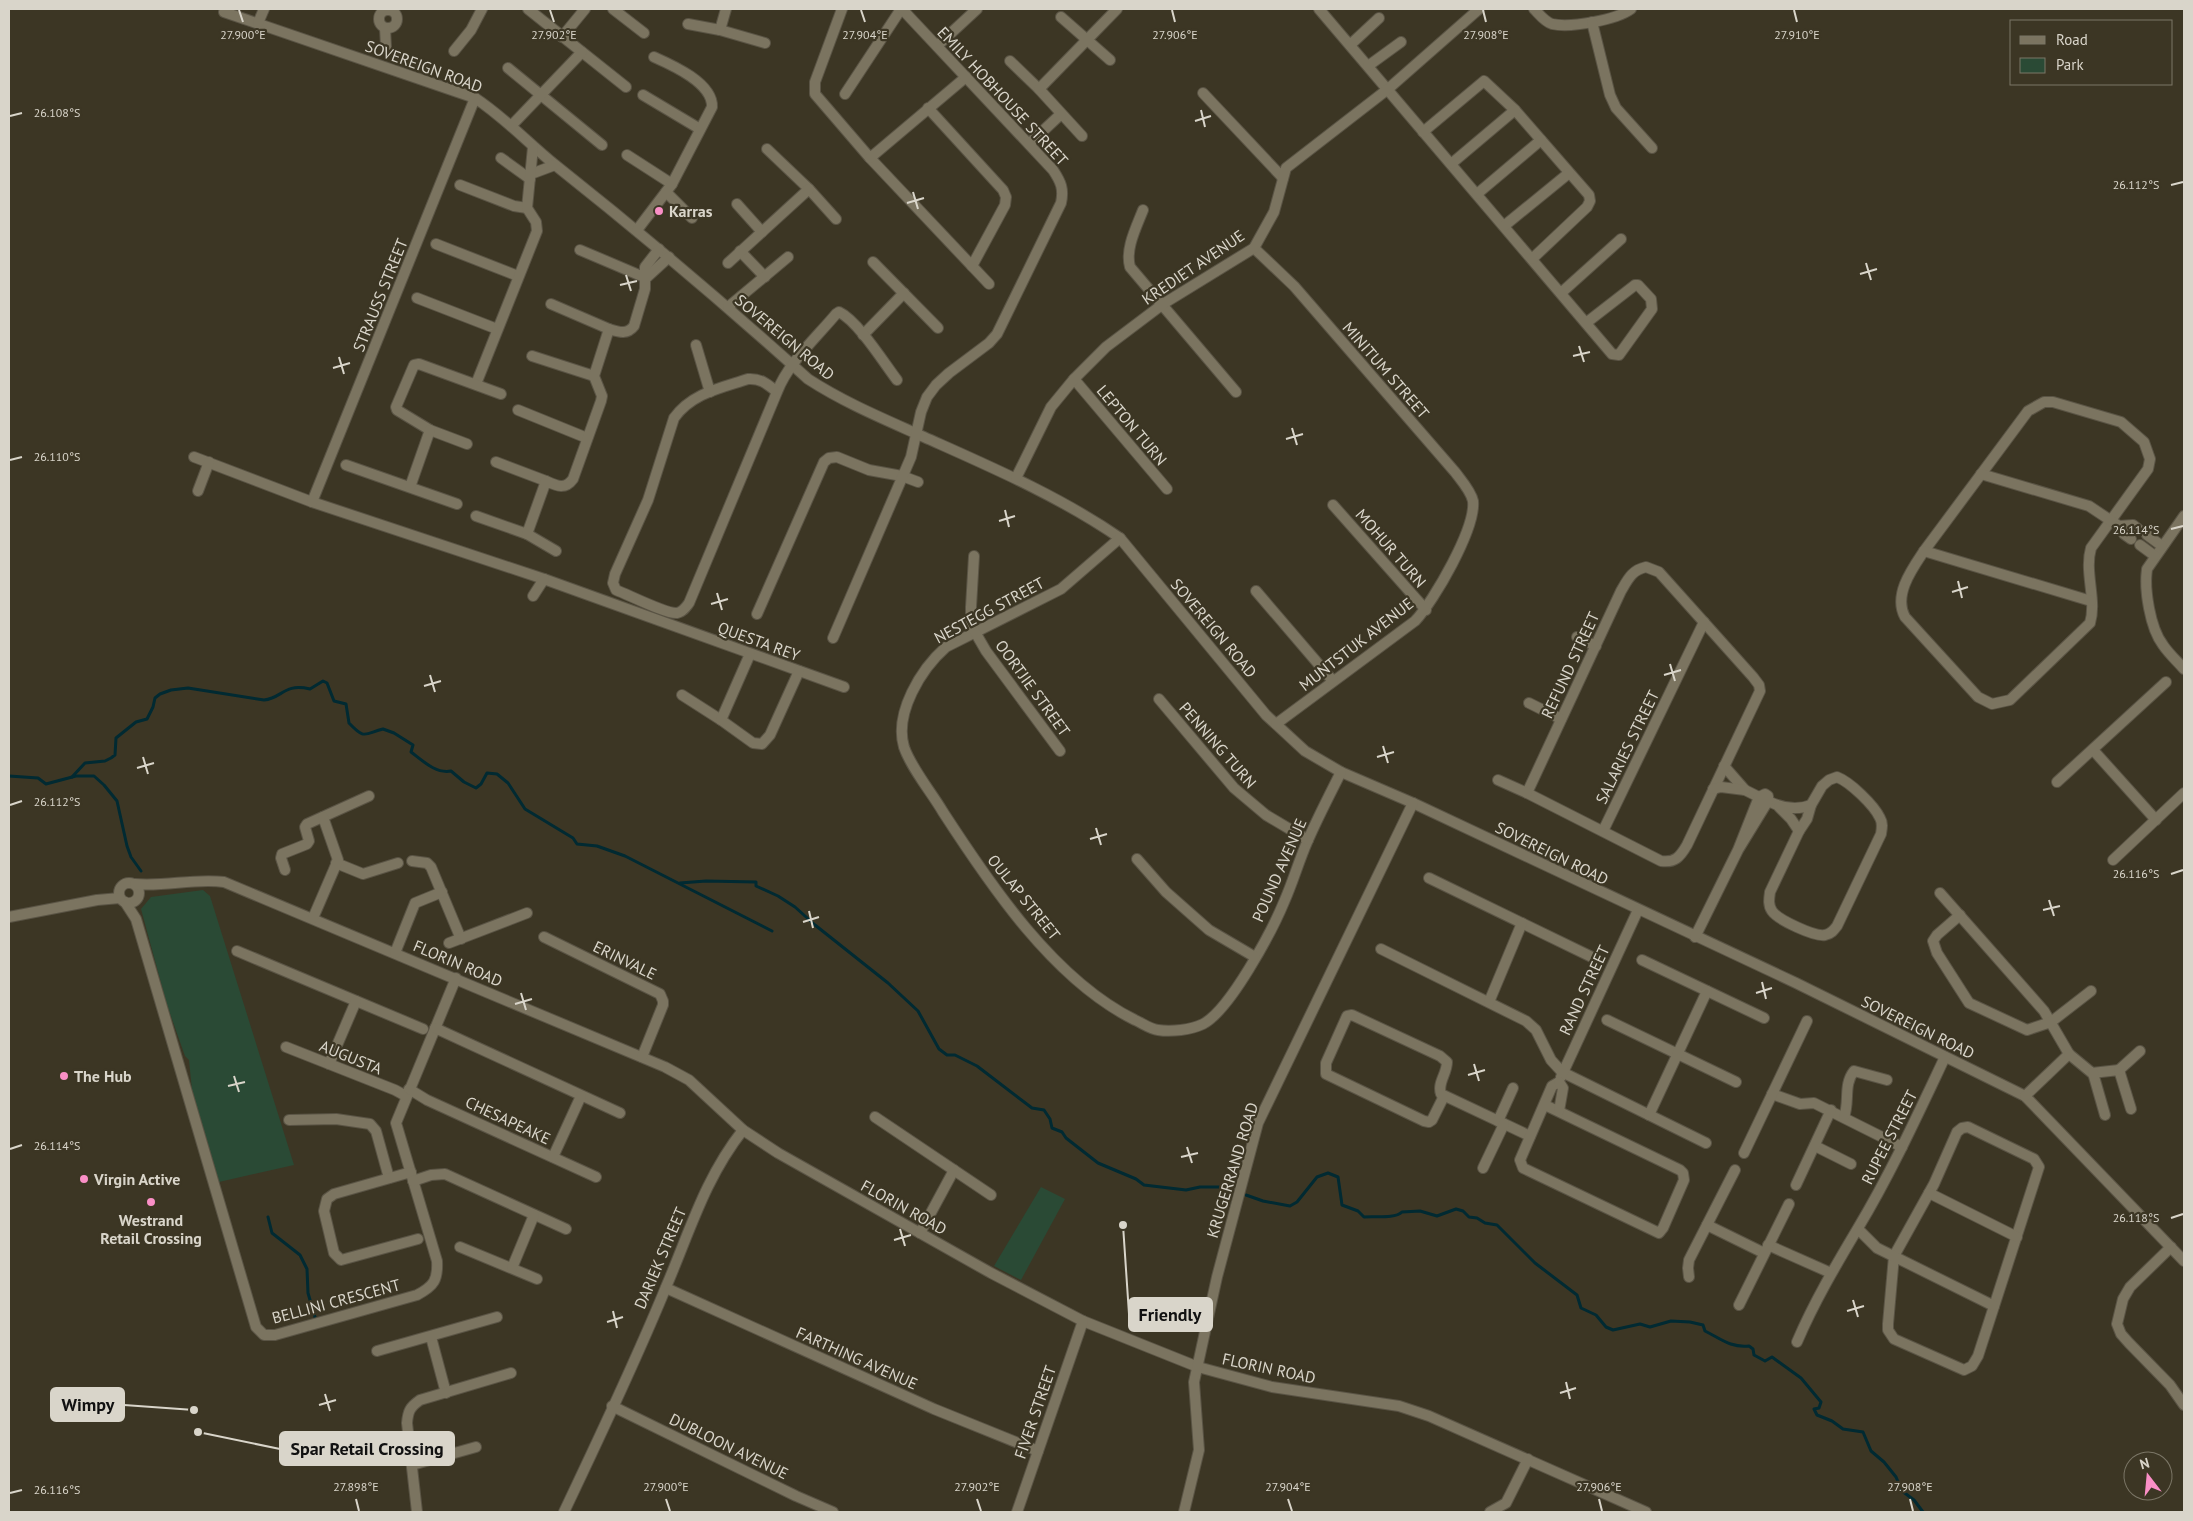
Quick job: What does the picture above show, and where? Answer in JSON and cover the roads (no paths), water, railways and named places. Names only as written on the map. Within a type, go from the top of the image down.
[{"type":"street","points":[[258,23],[264,9]]},
{"type":"street","points":[[454,51],[471,30],[482,9]]},
{"type":"street","points":[[528,9],[626,87]]},
{"type":"street","points":[[562,37],[585,9]]},
{"type":"street","points":[[613,9],[644,33]]},
{"type":"street","points":[[720,30],[726,9]]},
{"type":"street","points":[[842,9],[815,82],[815,94],[870,158],[989,284]]},
{"type":"street","points":[[845,94],[902,9]]},
{"type":"street","name":"EMILY HOBHOUSE STREET","points":[[833,638],[911,457],[921,412],[936,385],[989,343],[997,334],[1061,203],[1063,193],[1061,183],[1054,170],[902,9]]},
{"type":"street","points":[[937,46],[977,9]]},
{"type":"street","points":[[1319,9],[1612,354],[1619,355],[1652,309],[1651,299],[1638,285],[1635,285],[1586,323]]},
{"type":"street","name":"KREDIET AVENUE","points":[[1016,478],[1051,407],[1074,379],[1106,348],[1163,304],[1254,248],[1274,212],[1286,168],[1388,88],[1479,9]]},
{"type":"street","points":[[1534,9],[1550,24],[1560,25],[1592,22],[1624,14],[1631,9]]},
{"type":"street","points":[[386,46],[385,28],[380,23],[381,13],[387,10],[395,10]]},
{"type":"street","points":[[1039,89],[1088,41],[1114,10]]},
{"type":"street","name":"SOVEREIGN ROAD","points":[[224,12],[241,13],[258,23],[475,98],[495,111],[533,147],[668,256],[808,379],[835,397],[875,417],[1016,478],[1093,519],[1120,538],[1276,724],[1305,751],[1341,772],[1413,803],[1796,983],[2025,1096],[2184,1261]]},
{"type":"street","points":[[1061,17],[1110,60]]},
{"type":"street","points":[[1350,45],[1379,18]]},
{"type":"street","points":[[1592,22],[1610,95],[1616,108],[1652,148]]},
{"type":"street","points":[[688,24],[720,30],[765,43]]},
{"type":"street","points":[[1368,66],[1401,42]]},
{"type":"street","points":[[511,126],[582,52]]},
{"type":"street","points":[[637,230],[669,188],[712,107],[713,101],[710,94],[689,75],[654,56]]},
{"type":"street","points":[[1010,61],[1039,89],[1082,136]]},
{"type":"street","points":[[508,68],[602,145]]},
{"type":"street","points":[[870,158],[966,77]]},
{"type":"street","points":[[1423,132],[1484,81],[1514,110],[1589,195],[1590,201],[1587,207],[1532,259]]},
{"type":"street","points":[[1203,93],[1282,178]]},
{"type":"street","points":[[643,95],[700,129]]},
{"type":"street","name":"STRAUSS STREET","points":[[312,502],[475,98]]},
{"type":"street","points":[[928,108],[1003,190],[1006,197],[1005,206],[972,266]]},
{"type":"street","points":[[1451,164],[1514,110]]},
{"type":"street","points":[[1029,144],[1060,114]]},
{"type":"street","points":[[1477,194],[1540,140]]},
{"type":"street","points":[[476,384],[518,276],[538,231],[536,222],[527,208],[533,147]]},
{"type":"street","points":[[767,149],[809,189],[836,219]]},
{"type":"street","points":[[627,156],[669,188],[692,218]]},
{"type":"street","points":[[501,158],[531,176]]},
{"type":"street","points":[[531,176],[556,165]]},
{"type":"street","points":[[1504,226],[1569,173]]},
{"type":"street","points":[[460,185],[514,206],[527,208]]},
{"type":"street","points":[[728,262],[809,189]]},
{"type":"street","points":[[738,204],[762,232]]},
{"type":"street","points":[[1143,210],[1128,258],[1130,268],[1163,304],[1236,392]]},
{"type":"street","points":[[1561,293],[1621,239]]},
{"type":"street","points":[[436,244],[518,276]]},
{"type":"street","name":"MINITUM STREET","points":[[1254,248],[1294,286],[1455,472],[1472,498],[1473,509],[1470,523]]},
{"type":"street","points":[[551,304],[609,329],[624,332],[630,330],[634,326],[645,289],[646,266],[659,249]]},
{"type":"street","points":[[580,250],[646,278]]},
{"type":"street","points":[[740,251],[765,277]]},
{"type":"street","points":[[646,278],[668,256]]},
{"type":"street","points":[[728,307],[788,257]]},
{"type":"street","points":[[873,262],[938,328]]},
{"type":"street","points":[[863,335],[904,293]]},
{"type":"street","points":[[417,298],[497,329]]},
{"type":"street","points":[[777,392],[764,382],[757,379],[748,379],[694,398],[682,407],[674,418],[648,500],[615,574],[613,583],[616,590],[676,613],[684,609],[689,603],[777,392],[793,366],[836,314],[840,312],[845,315],[863,335],[897,380]]},
{"type":"street","points":[[496,462],[546,480],[557,486],[568,485],[573,479],[602,396],[594,376],[609,329]]},
{"type":"street","points":[[696,345],[710,392]]},
{"type":"street","points":[[532,356],[594,376]]},
{"type":"street","points":[[467,444],[430,430],[397,410],[396,407],[414,365],[419,364],[501,394]]},
{"type":"street","name":"LEPTON TURN","points":[[1074,379],[1167,489]]},
{"type":"street","points":[[2053,402],[2121,422],[2144,442],[2150,459],[2148,469],[2115,522],[2090,553],[2091,619],[2087,628],[2010,700],[1999,704],[1988,703],[1978,697],[1902,612],[1900,603],[1912,568],[1981,474],[2028,411],[2040,403],[2053,402]]},
{"type":"street","points":[[518,410],[587,438]]},
{"type":"street","points":[[410,487],[430,430]]},
{"type":"street","points":[[194,457],[312,502],[544,579],[532,596]]},
{"type":"street","points":[[757,614],[824,462],[829,458],[837,457],[869,470],[902,476],[918,482]]},
{"type":"street","points":[[198,491],[209,462]]},
{"type":"street","points":[[346,465],[458,504]]},
{"type":"street","points":[[1981,474],[2089,506],[2115,522],[2124,534],[2131,539]]},
{"type":"street","points":[[527,534],[546,480]]},
{"type":"street","name":"MOHUR TURN","points":[[1333,505],[1426,610]]},
{"type":"street","points":[[476,516],[527,534],[556,551]]},
{"type":"street","points":[[2184,516],[2147,568],[2146,578],[2154,629],[2162,645],[2184,669]]},
{"type":"street","points":[[2115,522],[2133,525],[2138,529]]},
{"type":"street","name":"MUNTSTUK AVENUE","points":[[1276,724],[1415,621],[1426,610],[1437,593],[1470,523]]},
{"type":"street","points":[[2147,535],[2162,546]]},
{"type":"street","name":"NESTEGG STREET","points":[[903,731],[907,704],[918,680],[934,658],[946,647],[1061,589],[1120,538]]},
{"type":"street","points":[[2140,545],[2155,556]]},
{"type":"street","points":[[1924,551],[2091,601]]},
{"type":"street","name":"OORTJIE STREET","points":[[974,556],[970,607],[971,621],[975,632],[986,650],[1060,750]]},
{"type":"street","name":"REFUND STREET","points":[[1646,567],[1659,572],[1704,622],[1753,677],[1759,685],[1760,691],[1682,854],[1674,861],[1661,861],[1527,793],[1621,591],[1631,574],[1638,569],[1646,567]]},
{"type":"street","name":"QUESTA REY","points":[[544,579],[844,687]]},
{"type":"street","points":[[1256,592],[1334,682]]},
{"type":"street","name":"SALARIES STREET","points":[[1603,831],[1704,622]]},
{"type":"street","points":[[1577,637],[1596,646]]},
{"type":"street","points":[[722,720],[750,654]]},
{"type":"street","points":[[682,696],[722,720],[753,743],[762,744],[770,735],[799,671]]},
{"type":"street","points":[[2057,782],[2166,682]]},
{"type":"street","name":"PENNING TURN","points":[[1159,699],[1239,793],[1266,815],[1308,840]]},
{"type":"street","points":[[1529,703],[1561,719]]},
{"type":"street","name":"OULAP STREET","points":[[903,731],[904,746],[912,763],[972,856],[1027,929],[1083,986],[1122,1013],[1156,1030],[1178,1030],[1203,1024]]},
{"type":"street","points":[[2094,750],[2156,820]]},
{"type":"street","points":[[1724,766],[1745,790]]},
{"type":"street","name":"POUND AVENUE","points":[[1203,1024],[1223,1007],[1255,957],[1283,904],[1308,840],[1341,772]]},
{"type":"street","points":[[1837,777],[1845,780],[1875,810],[1881,820],[1881,834],[1837,926],[1832,933],[1827,935],[1821,936],[1780,919],[1772,911],[1769,903],[1770,892],[1799,831],[1807,820],[1811,806],[1822,786],[1829,780],[1837,777]]},
{"type":"street","points":[[1498,780],[1527,793]]},
{"type":"street","points":[[1713,789],[1721,787],[1745,790],[1768,801],[1792,808],[1811,806]]},
{"type":"street","points":[[2113,860],[2184,793]]},
{"type":"street","points":[[285,870],[281,858],[282,854],[307,844],[306,825],[369,796]]},
{"type":"street","points":[[1768,801],[1791,819],[1799,831]]},
{"type":"street","points":[[1695,937],[1738,850],[1768,801]]},
{"type":"street","name":"KRUGERRAND ROAD","points":[[1184,1512],[1199,1450],[1194,1382],[1217,1277],[1258,1122],[1413,803]]},
{"type":"street","points":[[313,918],[336,863],[337,854],[323,817]]},
{"type":"street","points":[[1137,859],[1166,892],[1209,930],[1255,957]]},
{"type":"street","points":[[412,861],[429,864],[461,939]]},
{"type":"street","points":[[336,863],[363,874],[398,863]]},
{"type":"street","points":[[1429,878],[1598,960]]},
{"type":"street","name":"FLORIN ROAD","points":[[138,898],[173,884],[193,880],[224,882],[313,918],[678,1073],[744,1130],[828,1183],[991,1273],[1083,1321],[1198,1368],[1272,1386],[1399,1406],[1429,1416],[1646,1512]]},
{"type":"street","points":[[9,917],[122,896],[132,903],[138,898],[139,889],[135,884],[128,882],[122,896]]},
{"type":"street","name":"FLORIN ROAD","points":[[135,884],[173,884]]},
{"type":"street","points":[[395,953],[415,903],[442,892]]},
{"type":"street","points":[[1940,893],[2051,1022],[2069,1054],[2085,1069],[2093,1073],[2119,1070],[2140,1051]]},
{"type":"street","name":"BELLINI CRESCENT","points":[[122,896],[136,919],[260,1332],[264,1335],[275,1335],[417,1295],[429,1288],[438,1275],[437,1261],[396,1123],[407,1092],[456,978]]},
{"type":"street","name":"BELLINI CRESCENT","points":[[136,919],[138,898]]},
{"type":"street","name":"RAND STREET","points":[[1559,1111],[1683,1173],[1684,1180],[1663,1228],[1659,1232],[1523,1168],[1520,1160],[1552,1086],[1561,1077],[1638,910]]},
{"type":"street","points":[[449,944],[527,913]]},
{"type":"street","points":[[1960,915],[1937,935],[1933,941],[1937,953],[1969,1003],[2021,1029],[2032,1029],[2051,1022],[2091,991]]},
{"type":"street","points":[[1488,1002],[1522,923]]},
{"type":"street","name":"ERINVALE","points":[[544,936],[660,994],[663,1005],[642,1057]]},
{"type":"street","points":[[1381,949],[1532,1025],[1561,1077],[1564,1088],[1559,1111],[1544,1105]]},
{"type":"street","points":[[237,951],[422,1029]]},
{"type":"street","points":[[1642,960],[1764,1018]]},
{"type":"street","points":[[1649,1116],[1707,991]]},
{"type":"street","points":[[329,1064],[356,1001]]},
{"type":"street","points":[[1444,1096],[1432,1120],[1424,1121],[1326,1074],[1326,1063],[1347,1016],[1352,1015],[1444,1059],[1447,1066],[1440,1089],[1444,1096],[1530,1136]]},
{"type":"street","points":[[1607,1020],[1736,1082]]},
{"type":"street","points":[[1744,1153],[1807,1020]]},
{"type":"street","points":[[435,1028],[620,1113]]},
{"type":"street","name":"AUGUSTA","points":[[286,1047],[395,1090],[407,1092]]},
{"type":"street","points":[[2025,1096],[2069,1054]]},
{"type":"street","name":"RUPEE STREET","points":[[1796,1342],[1831,1273],[1858,1229],[1902,1147],[1945,1057]]},
{"type":"street","points":[[2119,1070],[2131,1109]]},
{"type":"street","points":[[1844,1116],[1848,1102],[1847,1088],[1854,1071],[1887,1080]]},
{"type":"street","points":[[2093,1073],[2105,1115]]},
{"type":"street","points":[[1561,1077],[1706,1143]]},
{"type":"street","points":[[1483,1168],[1513,1088]]},
{"type":"street","name":"CHESAPEAKE","points":[[407,1092],[596,1177]]},
{"type":"street","points":[[1772,1094],[1800,1104],[1814,1103],[1844,1116],[1902,1147]]},
{"type":"street","points":[[553,1158],[581,1096]]},
{"type":"street","points":[[1796,1185],[1831,1110]]},
{"type":"street","points":[[875,1117],[991,1195]]},
{"type":"street","points":[[288,1120],[336,1119],[370,1124],[376,1131],[389,1178]]},
{"type":"street","points":[[1968,1127],[2034,1159],[2040,1168],[2017,1237],[1978,1356],[1969,1369],[1960,1369],[1894,1339],[1888,1330],[1894,1256],[1929,1193],[1958,1132],[1962,1128],[1968,1127]]},
{"type":"street","name":"DARIEK STREET","points":[[564,1512],[666,1288],[712,1175],[725,1153],[744,1130]]},
{"type":"street","points":[[1815,1146],[1851,1164]]},
{"type":"street","points":[[920,1233],[954,1170]]},
{"type":"street","points":[[1689,1277],[1689,1260],[1735,1170]]},
{"type":"street","points":[[418,1239],[344,1260],[338,1258],[334,1253],[324,1211],[327,1199],[334,1194],[389,1178],[445,1174],[566,1229]]},
{"type":"street","points":[[1929,1193],[2017,1237]]},
{"type":"street","points":[[1739,1305],[1789,1204]]},
{"type":"street","points":[[512,1268],[534,1215]]},
{"type":"street","points":[[1707,1225],[1831,1273]]},
{"type":"street","points":[[1858,1229],[1877,1248],[1994,1306]]},
{"type":"street","points":[[2171,1246],[2130,1287],[2123,1299],[2117,1324],[2121,1334],[2170,1384],[2184,1405]]},
{"type":"street","points":[[460,1247],[538,1279]]},
{"type":"street","name":"FARTHING AVENUE","points":[[666,1288],[934,1409],[1038,1451]]},
{"type":"street","points":[[377,1351],[498,1317]]},
{"type":"street","name":"FIVER STREET","points":[[1017,1512],[1083,1321]]},
{"type":"street","points":[[431,1337],[446,1393]]},
{"type":"street","points":[[417,1512],[407,1423],[408,1412],[412,1405],[420,1400],[510,1373]]},
{"type":"street","name":"DUBLOON AVENUE","points":[[612,1406],[796,1496],[833,1512]]},
{"type":"street","points":[[412,1465],[476,1447]]},
{"type":"street","points":[[1490,1512],[1506,1503],[1528,1459]]},
{"type":"waterway","points":[[72,777],[85,763],[105,761],[115,755],[116,738],[136,722],[147,719],[155,698],[160,694],[171,690],[188,688],[264,700],[275,697],[289,689],[310,689],[323,681],[327,683],[334,701],[346,704],[349,723],[358,732],[368,734],[383,729],[394,733],[413,745],[411,752],[425,763],[440,771],[451,771],[464,782],[476,788],[481,784],[487,773],[497,774],[508,783],[525,809],[573,838],[577,844],[597,846],[625,856],[772,931]]},
{"type":"waterway","points":[[9,776],[38,778],[46,784],[76,776],[94,776],[117,801],[127,846],[131,857],[141,871]]},
{"type":"waterway","points":[[680,883],[706,881],[756,882],[756,886],[778,896],[795,907],[888,983],[918,1011],[939,1049],[947,1055],[955,1055],[977,1066],[1032,1108],[1044,1110],[1050,1119],[1052,1128],[1062,1132],[1066,1138],[1098,1163],[1136,1179],[1144,1185],[1186,1190],[1200,1187],[1219,1187],[1231,1190]]},
{"type":"waterway","points":[[1246,1195],[1263,1201],[1290,1206],[1297,1202],[1317,1177],[1328,1173],[1338,1177],[1342,1205],[1358,1211],[1364,1217],[1395,1216],[1402,1212],[1420,1211],[1437,1216],[1456,1209],[1463,1211],[1469,1217],[1497,1225],[1535,1263],[1577,1295],[1581,1308],[1596,1315],[1606,1327],[1613,1330],[1640,1324],[1650,1327],[1671,1321],[1690,1322],[1703,1325],[1705,1331],[1726,1342],[1737,1346],[1749,1346],[1753,1349],[1754,1355],[1765,1361],[1772,1357],[1801,1378],[1821,1402],[1819,1408],[1814,1409],[1817,1415],[1832,1421],[1843,1429],[1863,1432],[1871,1451],[1884,1462],[1896,1477],[1902,1491],[1914,1500],[1923,1512]]},
{"type":"waterway","points":[[268,1217],[272,1233],[300,1255],[307,1269],[308,1293],[315,1317]]},
{"type":"place","name":"Karras","points":[[659,211]]},
{"type":"place","name":"The Hub","points":[[64,1076]]},
{"type":"place","name":"Virgin Active","points":[[84,1179]]},
{"type":"place","name":"Westrand Retail Crossing","points":[[151,1202]]},
{"type":"place","name":"Friendly","points":[[1123,1225]]},
{"type":"place","name":"Wimpy","points":[[194,1410]]},
{"type":"place","name":"Spar Retail Crossing","points":[[198,1432]]}]
